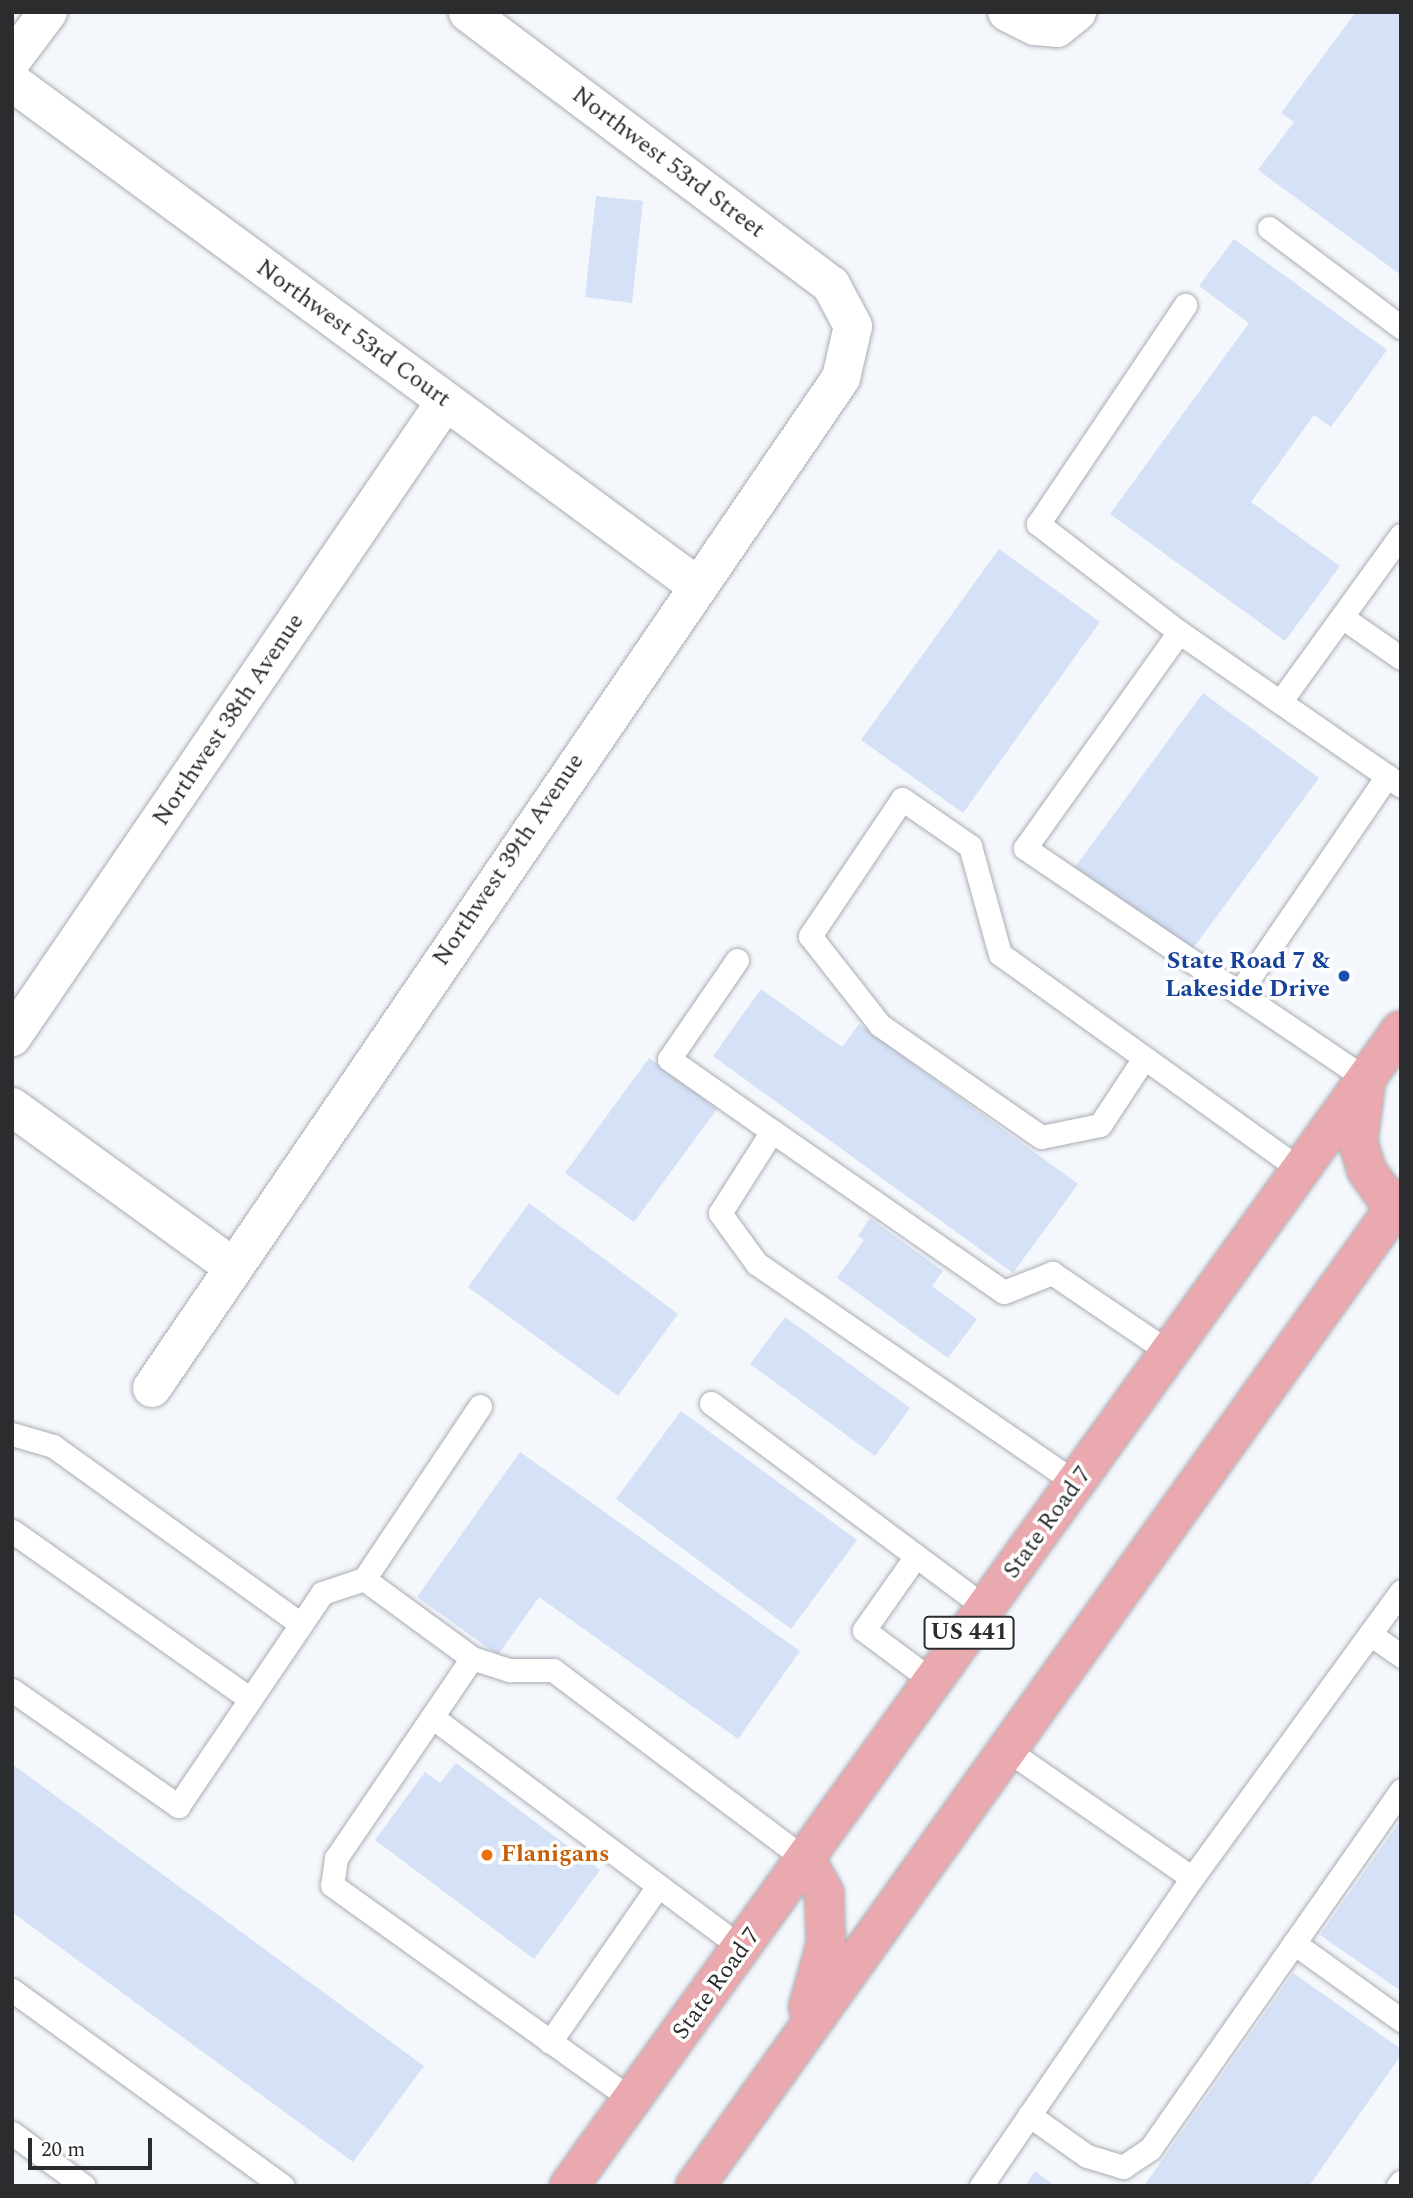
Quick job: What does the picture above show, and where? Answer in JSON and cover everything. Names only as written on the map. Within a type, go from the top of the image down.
[{"type":"main road","name":"State Road 7","points":[[569,2186],[1401,1030]]},
{"type":"main road","points":[[695,2186],[1006,1749],[1398,1208],[1367,1171],[1359,1142],[1366,1079]]},
{"type":"main road","points":[[799,2037],[826,1944],[824,1893],[806,1860]]},
{"type":"street","points":[[12,60],[48,12]]},
{"type":"street","name":"Northwest 53rd Street","points":[[468,12],[831,285],[853,326]]},
{"type":"street","points":[[1007,12],[1035,26],[1067,20]]},
{"type":"street","name":"Northwest 53rd Court","points":[[12,82],[696,585]]},
{"type":"street","name":"Northwest 39th Avenue","points":[[152,1388],[696,585],[841,377],[853,326]]},
{"type":"street","name":"Northwest 38th Avenue","points":[[12,1037],[445,402]]},
{"type":"street","points":[[12,1107],[233,1267]]},
{"type":"lane","points":[[1269,228],[1401,327]]},
{"type":"lane","points":[[1185,305],[1038,524],[1178,632],[1394,781],[1239,993]]},
{"type":"lane","points":[[1280,702],[1401,534]]},
{"type":"lane","points":[[1342,617],[1401,658]]},
{"type":"lane","points":[[1178,632],[1025,848],[1366,1079]]},
{"type":"lane","points":[[1144,1058],[1100,1125],[1041,1137],[880,1025],[810,936],[902,799],[970,846],[1000,954],[1301,1170]]},
{"type":"lane","points":[[737,960],[669,1059],[1004,1292],[1052,1273],[1170,1353]]},
{"type":"lane","points":[[772,1131],[720,1213],[757,1264],[1076,1483]]},
{"type":"lane","points":[[710,1403],[986,1608]]},
{"type":"lane","points":[[12,1690],[178,1806],[321,1593],[364,1579],[480,1406]]},
{"type":"lane","points":[[12,1434],[53,1446],[301,1624]]},
{"type":"lane","points":[[12,1531],[250,1699]]},
{"type":"lane","points":[[916,1556],[864,1630],[934,1682]]},
{"type":"lane","points":[[364,1579],[472,1658],[510,1670],[553,1670],[806,1860]]},
{"type":"lane","points":[[981,2186],[1192,1878],[1401,1591]]},
{"type":"lane","points":[[1370,1634],[1401,1656]]},
{"type":"lane","points":[[472,1658],[336,1858],[332,1885],[632,2100]]},
{"type":"lane","points":[[432,1717],[742,1948]]},
{"type":"lane","points":[[1006,1749],[1192,1878]]},
{"type":"lane","points":[[1029,2115],[1087,2156],[1123,2167],[1150,2149],[1401,1790]]},
{"type":"lane","points":[[551,2042],[658,1886]]},
{"type":"lane","points":[[1294,1943],[1401,2020]]},
{"type":"lane","points":[[12,1990],[283,2186]]},
{"type":"lane","points":[[12,2133],[84,2186]]},
{"type":"lane","points":[[1398,2186],[1401,2182]]},
{"type":"building","points":[[1356,12],[1401,12],[1401,275],[1258,170],[1294,122],[1281,113]]},
{"type":"building","points":[[596,196],[643,201],[632,303],[585,297]]},
{"type":"building","points":[[1234,239],[1387,350],[1331,427],[1314,415],[1251,502],[1340,566],[1285,641],[1110,514],[1249,323],[1199,286]]},
{"type":"building","points":[[999,549],[1100,622],[963,813],[861,740]]},
{"type":"building","points":[[1203,693],[1319,778],[1188,955],[1073,870]]},
{"type":"building","points":[[761,989],[842,1047],[859,1024],[1078,1184],[1013,1273],[713,1056]]},
{"type":"building","points":[[649,1058],[717,1109],[634,1222],[565,1173]]},
{"type":"building","points":[[529,1203],[678,1314],[618,1396],[468,1287]]},
{"type":"building","points":[[870,1218],[943,1271],[932,1286],[977,1319],[948,1358],[837,1278],[864,1240],[858,1236]]},
{"type":"building","points":[[785,1317],[910,1408],[875,1456],[750,1364]]},
{"type":"building","points":[[681,1411],[857,1540],[791,1629],[616,1499]]},
{"type":"building","points":[[520,1452],[800,1651],[738,1739],[539,1597],[498,1655],[417,1597]]},
{"type":"building","name":"Flanigans","points":[[456,1763],[600,1870],[534,1959],[375,1840],[425,1772],[440,1783]]},
{"type":"building","points":[[12,1764],[424,2066],[353,2162],[12,1912]]},
{"type":"building","points":[[1401,1820],[1401,1991],[1320,1935]]},
{"type":"building","points":[[1293,1973],[1401,2049],[1401,2055],[1309,2186],[1144,2186]]},
{"type":"building","points":[[1035,2171],[1055,2186],[1025,2186]]},
{"type":"place","name":"State Road 7 & Lakeside Drive","points":[[1344,976]]},
{"type":"place","name":"Flanigans","points":[[487,1855]]}]
